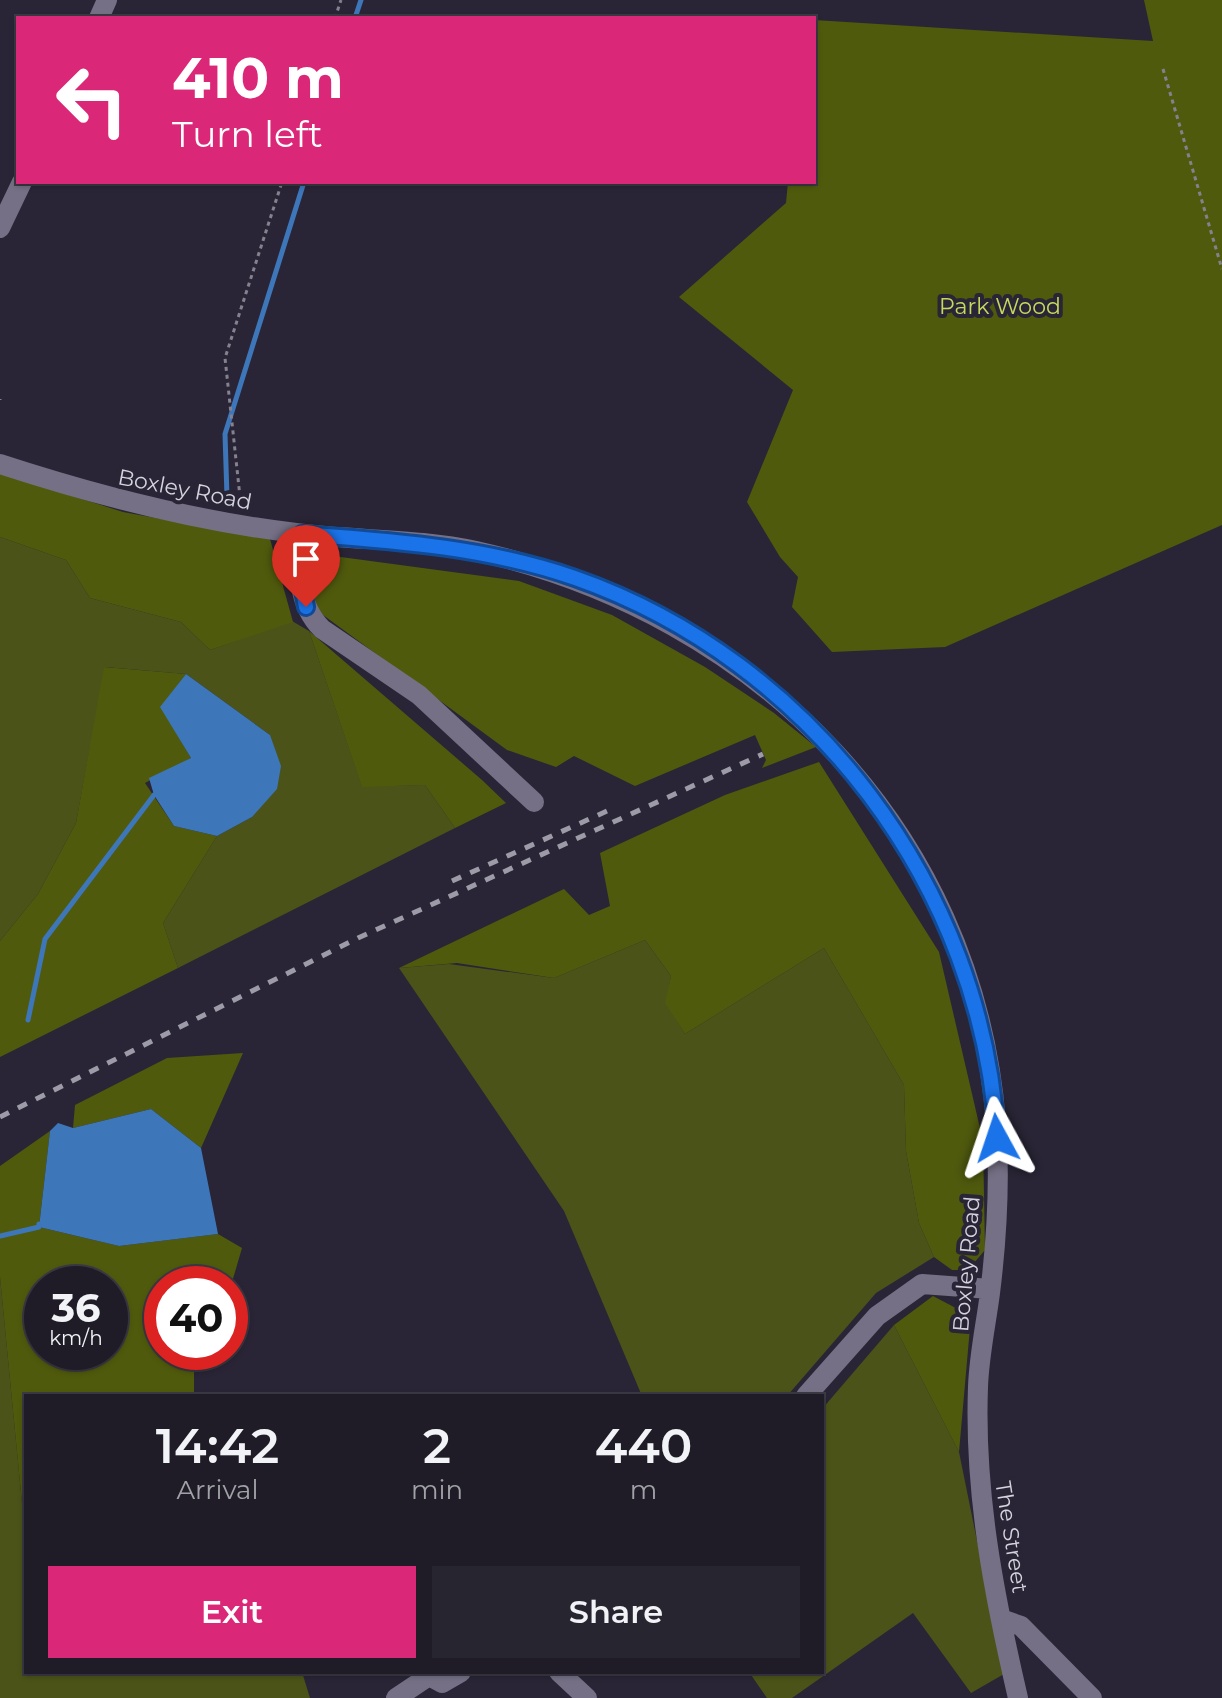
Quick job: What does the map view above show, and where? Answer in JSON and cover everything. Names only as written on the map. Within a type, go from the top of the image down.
[{"type":"street","points":[[0,228],[21,184]]},
{"type":"street","name":"Boxley Road","points":[[0,464],[102,497],[243,526],[471,550],[551,571],[609,592],[704,642],[751,675],[845,763],[913,860],[953,942],[971,990],[990,1069],[996,1120],[996,1229],[978,1381]]},
{"type":"street","points":[[302,534],[299,573],[311,618],[322,629],[419,695],[534,802]]},
{"type":"street","points":[[808,1394],[877,1316],[922,1284],[990,1289]]},
{"type":"street","name":"The Street","points":[[978,1381],[980,1491],[1001,1619],[1018,1698]]},
{"type":"street","points":[[1001,1619],[1021,1626],[1092,1698]]},
{"type":"street","points":[[396,1698],[429,1676],[442,1683],[458,1674]]},
{"type":"street","points":[[561,1674],[587,1698]]},
{"type":"path","points":[[1163,69],[1222,269]]},
{"type":"path","points":[[243,526],[225,358],[281,184]]},
{"type":"green space","name":"Park Wood","points":[[1144,0],[1222,0],[1222,525],[945,647],[832,652],[792,607],[798,577],[780,557],[747,502],[793,390],[679,297],[786,203],[788,184],[816,184],[816,20],[1153,41]]},
{"type":"green space","points":[[0,473],[123,512],[270,539],[293,622],[210,650],[181,622],[90,598],[66,560],[0,537]]},
{"type":"green space","points":[[0,537],[66,560],[90,598],[181,622],[210,650],[292,621],[309,631],[362,786],[425,785],[455,828],[178,968],[163,923],[217,836],[252,817],[270,735],[186,674],[105,667],[76,823],[38,894],[0,941]]},
{"type":"green space","points":[[311,553],[519,581],[612,615],[705,667],[774,713],[816,747],[762,768],[766,760],[755,735],[635,786],[574,756],[556,767],[507,750],[319,612],[309,590]]},
{"type":"green space","points":[[309,631],[506,803],[455,828],[425,785],[362,787]]},
{"type":"green space","points":[[104,667],[186,674],[161,707],[191,758],[145,783],[174,826],[217,836],[163,923],[178,968],[0,1057],[0,941],[38,894],[76,823]]},
{"type":"green space","points":[[819,762],[939,952],[983,1141],[985,1250],[968,1270],[952,1270],[934,1257],[919,1223],[906,1151],[904,1085],[824,948],[685,1034],[665,1003],[671,976],[645,940],[554,978],[457,963],[399,968],[564,889],[589,915],[610,906],[600,853],[725,795]]},
{"type":"green space","points":[[645,940],[671,976],[666,1003],[685,1034],[824,948],[904,1085],[906,1151],[919,1223],[934,1257],[876,1293],[789,1394],[641,1394],[564,1211],[399,968],[449,964],[554,978]]},
{"type":"green space","points":[[243,1053],[201,1148],[151,1109],[73,1128],[75,1105],[167,1058]]},
{"type":"green space","points":[[50,1131],[39,1227],[119,1246],[218,1234],[242,1248],[237,1266],[144,1266],[144,1370],[194,1370],[194,1394],[24,1394],[24,1523],[0,1277],[0,1166]]},
{"type":"green space","points":[[0,1277],[24,1523],[24,1674],[303,1674],[310,1698],[0,1698]]},
{"type":"green space","points":[[933,1296],[971,1316],[959,1452],[894,1325]]},
{"type":"green space","points":[[894,1325],[959,1452],[1004,1674],[971,1693],[913,1613],[792,1698],[767,1698],[750,1674],[824,1674],[824,1407]]},
{"type":"water","points":[[186,674],[270,735],[281,766],[277,789],[252,817],[217,836],[174,826],[154,795],[149,778],[191,758],[160,707]]},
{"type":"water","points":[[151,1109],[201,1148],[218,1234],[119,1246],[39,1227],[50,1131],[58,1123],[73,1128]]},
{"type":"waterway","points":[[356,16],[361,0]]},
{"type":"waterway","points":[[227,497],[225,434],[303,184]]},
{"type":"waterway","points":[[28,1020],[45,939],[154,795]]},
{"type":"waterway","points":[[0,1236],[39,1227],[39,1224]]},
{"type":"railway","points":[[0,1117],[358,938],[763,754]]},
{"type":"railway","points":[[452,881],[616,807]]},
{"type":"route","points":[[306,607],[298,562],[302,534],[439,545],[538,567],[609,592],[704,642],[751,675],[811,727],[845,763],[891,825],[932,895],[971,990],[990,1069],[997,1138]]}]
